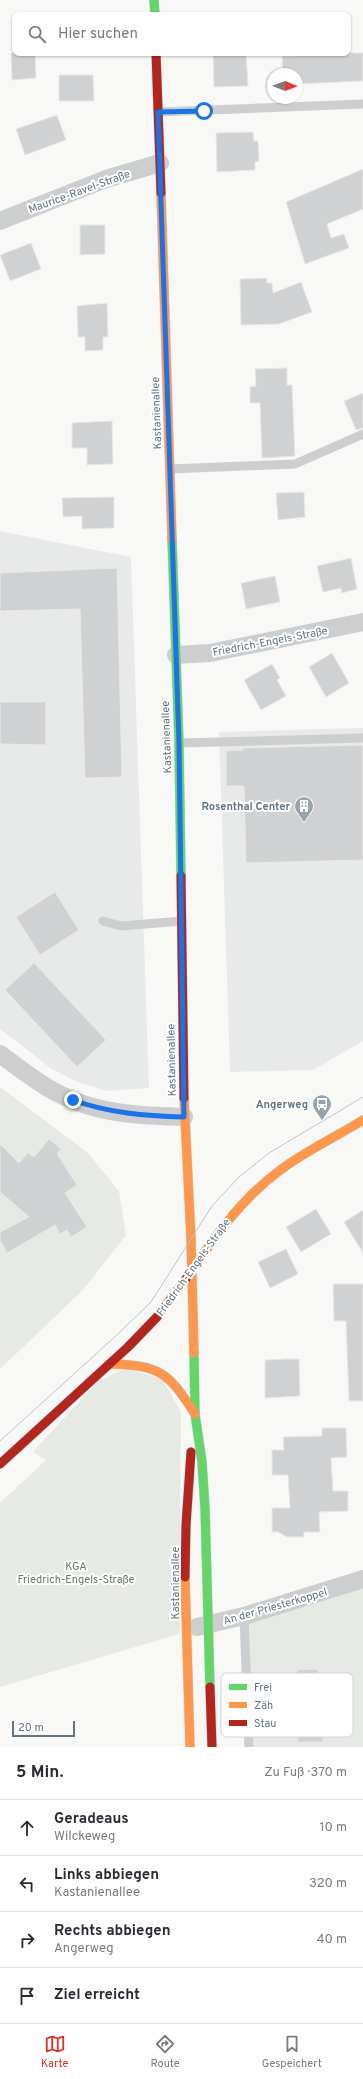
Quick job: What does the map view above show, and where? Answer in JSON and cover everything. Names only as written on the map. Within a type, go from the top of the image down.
[{"type":"street","points":[[154,0],[155,12]]},
{"type":"street","name":"Kastanienallee","points":[[156,56],[179,743],[184,1117],[196,1417],[205,1498],[212,1747]]},
{"type":"street","name":"Maurice-Ravel-Straße","points":[[0,221],[106,179],[160,163]]},
{"type":"street","name":"Friedrich-Engels-Straße","points":[[176,654],[210,653],[363,622]]},
{"type":"street","points":[[0,1054],[34,1080],[52,1090],[91,1107],[158,1116],[184,1117]]},
{"type":"street","name":"Friedrich-Engels-Straße","points":[[0,1464],[157,1317],[224,1225],[262,1185],[298,1159],[363,1120]]},
{"type":"street","points":[[108,1364],[142,1365],[164,1373],[177,1385],[196,1417]]},
{"type":"street","name":"Kastanienallee","points":[[190,1747],[187,1629],[187,1499],[196,1417]]},
{"type":"street","name":"An der Priesterkoppel","points":[[187,1629],[244,1616],[363,1579]]},
{"type":"lane","points":[[158,112],[363,104]]},
{"type":"lane","points":[[170,469],[295,464],[363,434]]},
{"type":"lane","points":[[179,743],[363,738]]},
{"type":"lane","points":[[103,921],[121,926],[182,920]]},
{"type":"lane","points":[[244,1616],[246,1673]]},
{"type":"lane","points":[[249,1737],[249,1747]]},
{"type":"shaded area","points":[[0,531],[131,557],[149,1088],[107,1091],[77,1082],[52,1069],[0,1029]]},
{"type":"shaded area","points":[[363,728],[363,1041],[313,1070],[230,1072],[219,732]]},
{"type":"green space","points":[[0,1087],[87,1152],[119,1191],[126,1235],[83,1290],[0,1369]]},
{"type":"green space","name":"KGA Friedrich-Engels-Straße","points":[[126,1368],[162,1379],[181,1412],[179,1634],[0,1687],[0,1503],[46,1460],[33,1452],[97,1382]]},
{"type":"green space","points":[[363,1587],[363,1747],[252,1747],[252,1737],[353,1737],[353,1673],[250,1673],[248,1621]]},
{"type":"building","points":[[11,53],[12,56],[35,56],[36,78],[12,80]]},
{"type":"building","points":[[351,53],[363,53],[363,81],[303,84],[303,68],[283,68],[282,56],[351,56]]},
{"type":"building","points":[[213,56],[246,56],[248,86],[214,87]]},
{"type":"building","points":[[59,75],[93,75],[94,101],[59,101]]},
{"type":"building","points":[[57,115],[66,140],[25,155],[16,129]]},
{"type":"building","points":[[253,132],[254,141],[258,141],[259,161],[255,162],[255,170],[217,172],[216,133]]},
{"type":"building","points":[[363,169],[363,209],[327,224],[331,238],[344,234],[349,248],[305,264],[286,202]]},
{"type":"building","points":[[80,225],[105,225],[105,254],[80,255]]},
{"type":"building","points":[[31,243],[41,269],[10,281],[0,255]]},
{"type":"building","points":[[267,278],[267,283],[272,283],[273,293],[301,282],[312,312],[279,324],[241,325],[240,279]]},
{"type":"building","points":[[107,303],[108,337],[103,337],[103,350],[85,351],[85,337],[78,337],[77,306]]},
{"type":"building","points":[[287,368],[287,385],[292,385],[295,456],[262,458],[260,403],[250,403],[250,387],[256,386],[255,369]]},
{"type":"building","points":[[363,393],[363,428],[356,430],[344,401]]},
{"type":"building","points":[[112,421],[113,464],[87,465],[87,448],[72,448],[72,423]]},
{"type":"building","points":[[304,492],[305,517],[278,520],[276,493]]},
{"type":"building","points":[[114,497],[114,528],[82,529],[82,516],[63,517],[62,498]]},
{"type":"building","points":[[351,558],[357,589],[342,593],[341,588],[323,592],[317,566]]},
{"type":"building","points":[[117,568],[122,777],[85,778],[80,609],[0,611],[0,573]]},
{"type":"building","points":[[275,576],[280,602],[246,609],[241,583]]},
{"type":"building","points":[[332,653],[349,683],[326,697],[309,667]]},
{"type":"building","points":[[272,664],[280,678],[277,680],[286,696],[261,710],[244,680]]},
{"type":"building","points":[[0,702],[46,702],[46,745],[0,744]]},
{"type":"building","name":"Rosenthal Center","points":[[363,745],[363,860],[246,863],[244,786],[226,786],[226,751],[243,750],[243,748]]},
{"type":"building","points":[[55,892],[79,930],[40,955],[16,917]]},
{"type":"building","points":[[34,963],[106,1040],[77,1067],[5,990]]},
{"type":"building","points":[[49,1139],[61,1149],[57,1154],[77,1185],[65,1193],[87,1227],[71,1237],[67,1230],[60,1234],[55,1225],[7,1253],[0,1240],[0,1232],[29,1217],[0,1192],[0,1144],[19,1163],[28,1153],[34,1157]]},
{"type":"building","points":[[316,1209],[331,1234],[301,1252],[286,1227]]},
{"type":"building","points":[[363,1210],[363,1253],[344,1222]]},
{"type":"building","points":[[286,1249],[298,1274],[270,1288],[258,1262]]},
{"type":"building","points":[[333,1284],[363,1284],[363,1401],[349,1401],[346,1321],[334,1321]]},
{"type":"building","points":[[299,1359],[300,1396],[265,1398],[265,1360]]},
{"type":"building","points":[[322,1428],[346,1428],[347,1457],[331,1458],[333,1491],[348,1491],[348,1511],[319,1512],[320,1532],[304,1532],[304,1537],[287,1537],[278,1532],[272,1532],[272,1508],[290,1508],[288,1475],[272,1475],[272,1450],[284,1450],[283,1437],[322,1436]]},
{"type":"building","points":[[318,1669],[318,1673],[297,1673],[297,1670]]},
{"type":"building","points":[[298,1737],[323,1737],[323,1742],[298,1742]]},
{"type":"tram line","points":[[0,1441],[151,1302],[212,1206],[239,1177],[269,1153],[363,1097]]},
{"type":"traffic: fast","points":[[154,0],[155,12]]},
{"type":"traffic: fast","points":[[172,539],[179,743],[181,876]]},
{"type":"traffic: fast","points":[[194,1353],[195,1414],[202,1462],[205,1508],[210,1687]]},
{"type":"traffic: slow","points":[[161,193],[172,539]]},
{"type":"traffic: slow","points":[[184,1098],[191,1238],[194,1353]]},
{"type":"traffic: slow","points":[[186,1279],[206,1249],[228,1221],[265,1182],[299,1157],[363,1120]]},
{"type":"traffic: slow","points":[[109,1364],[140,1366],[152,1369],[161,1374],[177,1389],[195,1414]]},
{"type":"traffic: slow","points":[[185,1577],[190,1747]]},
{"type":"traffic: jam","points":[[156,56],[161,193]]},
{"type":"traffic: jam","points":[[181,876],[184,1098]]},
{"type":"traffic: jam","points":[[0,1464],[128,1347],[157,1317],[186,1279]]},
{"type":"traffic: jam","points":[[185,1577],[186,1525],[191,1452]]},
{"type":"traffic: jam","points":[[210,1687],[212,1747]]},
{"type":"place","name":"Rosenthal Center","points":[[304,823]]},
{"type":"place","name":"Angerweg","points":[[322,1121]]},
{"type":"route","points":[[73,1100],[100,1109],[158,1116],[184,1117],[179,743],[158,112],[204,111]]}]
